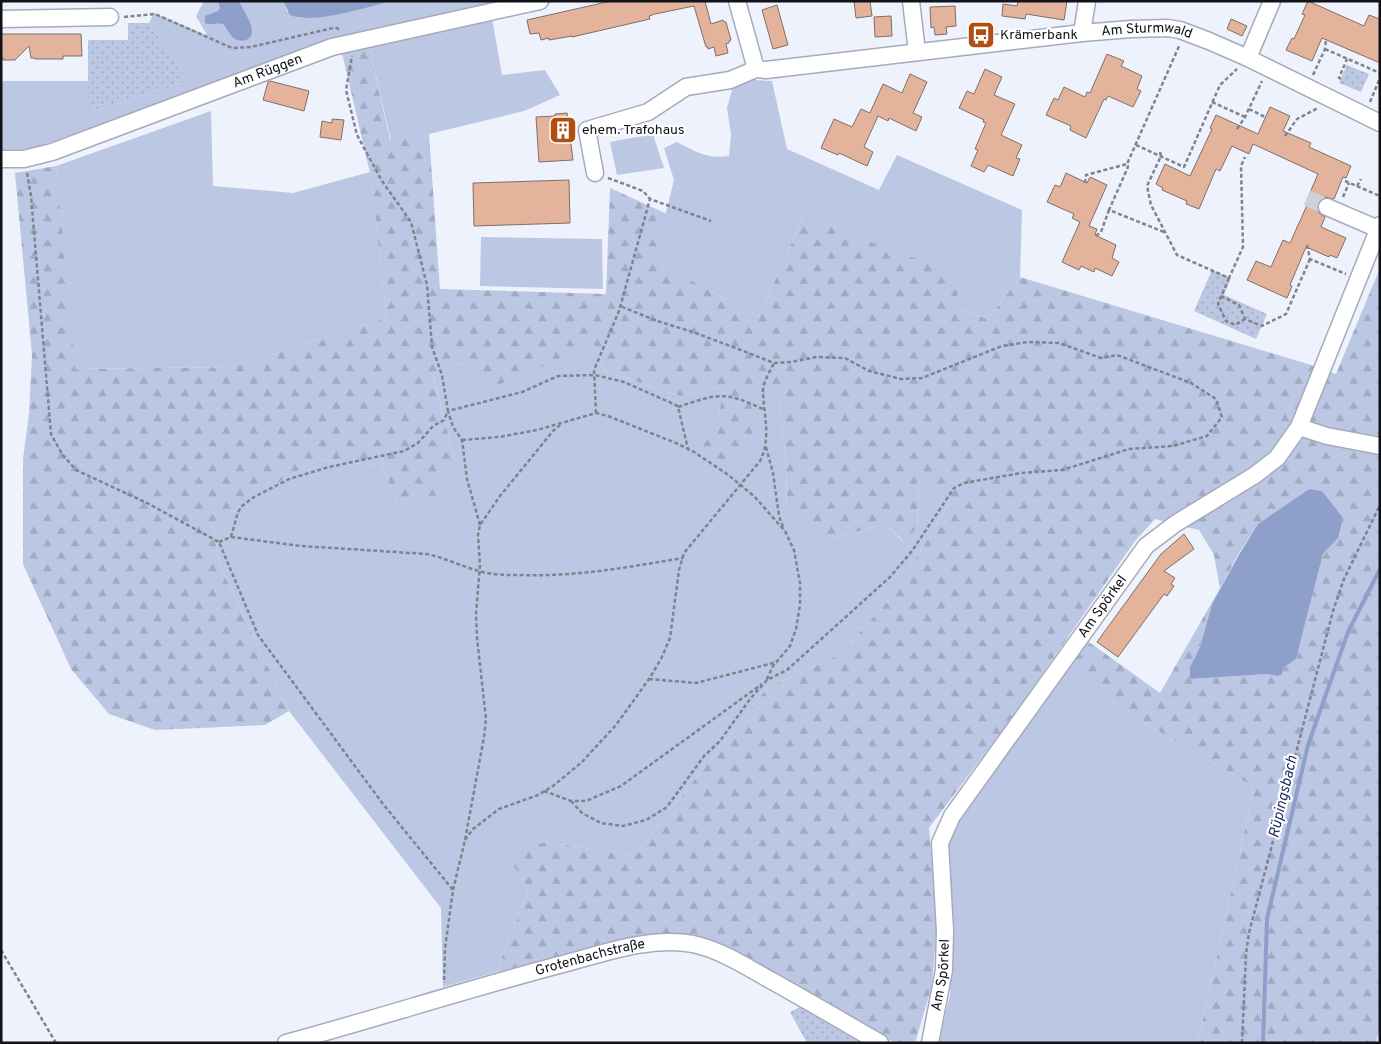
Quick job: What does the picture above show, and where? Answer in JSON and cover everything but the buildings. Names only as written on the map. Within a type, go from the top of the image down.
[{"type":"street","name":"Am Rüggen","points":[[1,159],[24,159],[61,148],[332,47],[540,1]]},
{"type":"street","points":[[595,173],[587,130],[648,112],[686,87],[730,80],[756,69],[737,1]]},
{"type":"street","points":[[911,1],[917,52]]},
{"type":"street","points":[[1082,33],[1087,1]]},
{"type":"street","points":[[1248,58],[1272,1]]},
{"type":"street","points":[[1,18],[110,18]]},
{"type":"street","name":"Am Sturmwald","points":[[756,69],[766,70],[1082,33],[1159,28],[1174,29],[1248,58],[1380,123]]},
{"type":"street","points":[[1327,207],[1379,227]]},
{"type":"street","name":"Am Spörkel","points":[[930,1043],[944,970],[945,931],[940,843],[952,816],[1146,546],[1175,524],[1255,475],[1277,458],[1299,427],[1379,227]]},
{"type":"street","points":[[1299,427],[1327,436],[1380,446]]},
{"type":"street","name":"Grotenbachstraße","points":[[286,1043],[509,978],[653,942],[694,945],[715,951],[746,966],[880,1043]]},
{"type":"path","points":[[110,18],[155,14],[232,48],[251,47],[333,28],[340,31],[353,43],[346,90],[357,136],[382,181],[411,222],[427,286],[432,347],[442,375],[448,411],[453,427],[462,440],[467,479],[480,525]]},
{"type":"path","points":[[1096,236],[1101,232],[1128,167],[1127,164],[1185,32]]},
{"type":"path","points":[[1308,88],[1325,49],[1326,40]]},
{"type":"path","points":[[1325,49],[1380,72]]},
{"type":"path","points":[[1136,145],[1184,167],[1220,84],[1248,58]]},
{"type":"path","points":[[1341,79],[1339,78],[1347,59]]},
{"type":"path","points":[[1237,129],[1245,117],[1268,68]]},
{"type":"path","points":[[1364,115],[1380,78]]},
{"type":"path","points":[[1285,136],[1297,119],[1335,100]]},
{"type":"path","points":[[1212,102],[1245,117]]},
{"type":"path","points":[[1249,109],[1265,117]]},
{"type":"path","points":[[1160,152],[1161,156],[1147,186],[1151,205],[1165,233],[1177,255],[1228,278]]},
{"type":"path","points":[[1245,157],[1241,166],[1243,247],[1218,304],[1226,321],[1235,325],[1245,318]]},
{"type":"path","points":[[24,159],[31,196],[51,434],[62,454],[76,470],[147,503],[219,542],[258,634],[383,804],[453,890]]},
{"type":"path","points":[[1085,183],[1086,175],[1127,164]]},
{"type":"path","points":[[595,173],[643,191],[650,199],[711,222]]},
{"type":"path","points":[[1357,186],[1361,179]]},
{"type":"path","points":[[1345,181],[1380,196]]},
{"type":"path","points":[[596,413],[594,370],[620,306],[650,199]]},
{"type":"path","points":[[1110,210],[1165,233]]},
{"type":"path","points":[[1221,296],[1240,304],[1245,318],[1262,326],[1286,314],[1310,259],[1307,245]]},
{"type":"path","points":[[1310,259],[1357,279]]},
{"type":"path","points":[[544,791],[571,801],[586,801],[621,786],[767,680],[787,670],[890,577],[917,543],[954,488],[964,483],[1021,473],[1062,470],[1129,450],[1173,446],[1207,436],[1222,417],[1216,398],[1190,383],[1117,355],[1100,358],[1059,343],[1028,342],[1002,346],[922,378],[901,379],[869,371],[844,358],[816,357],[774,363],[694,332],[657,322],[620,306]]},
{"type":"path","points":[[465,840],[473,829],[499,809],[538,795],[582,762],[616,725],[649,679],[661,659],[670,638],[675,590],[684,553],[760,461],[767,434],[763,387],[774,363]]},
{"type":"path","points":[[448,411],[522,392],[558,376],[594,375],[624,382],[671,402],[678,408],[688,449]]},
{"type":"path","points":[[678,408],[709,397],[721,395],[742,399],[765,410]]},
{"type":"path","points":[[231,537],[238,512],[242,506],[254,497],[289,479],[329,467],[404,451],[418,443],[432,426],[444,420],[448,411]]},
{"type":"path","points":[[462,440],[498,437],[537,430],[596,413],[608,416],[688,449],[714,465],[754,496],[785,531]]},
{"type":"path","points":[[444,997],[445,948],[453,890],[465,840],[486,719],[476,614],[480,571],[478,535],[480,525],[500,496],[553,431],[564,421]]},
{"type":"path","points":[[571,801],[582,813],[601,823],[624,826],[646,820],[667,807],[704,756],[720,740],[750,698],[767,680],[773,666],[790,646],[796,630],[800,605],[800,583],[794,550],[779,516],[773,473],[765,446]]},
{"type":"path","points":[[1242,1043],[1246,954],[1249,933],[1333,612],[1344,579],[1380,505]]},
{"type":"path","points":[[219,542],[231,537],[311,546],[427,554],[493,574],[548,575],[616,569],[683,558]]},
{"type":"path","points":[[649,679],[696,683],[776,662]]},
{"type":"path","points":[[1,950],[56,1043]]},
{"type":"green space","points":[[204,1],[283,1],[287,11],[300,18],[329,16],[392,1],[489,1],[502,75],[545,70],[560,95],[524,111],[429,134],[391,141],[369,46],[343,57],[333,39],[32,149],[1,150],[1,81],[88,81],[88,113],[188,81],[149,23],[154,13],[207,35],[196,16]]},
{"type":"green space","points":[[128,23],[149,23],[188,81],[88,113],[88,40],[128,40]]},
{"type":"green space","points":[[369,46],[390,140],[429,134],[440,289],[606,294],[610,188],[667,214],[654,260],[759,317],[803,217],[961,275],[955,308],[988,319],[1020,277],[1336,374],[1380,268],[1380,1024],[1376,1043],[1198,1043],[1254,787],[1148,725],[1067,669],[1086,640],[1160,693],[1220,588],[1214,555],[1199,530],[1155,519],[1135,541],[1013,716],[929,828],[937,922],[932,986],[915,1043],[895,1043],[812,995],[672,934],[496,972],[528,892],[505,849],[549,842],[634,856],[767,688],[839,655],[888,601],[950,501],[919,482],[917,528],[903,541],[885,524],[823,541],[787,511],[786,463],[779,400],[751,387],[753,447],[717,464],[689,440],[718,418],[724,386],[680,396],[605,371],[594,345],[487,390],[461,362],[433,375],[455,462],[431,503],[397,502],[382,466],[317,459],[213,523],[220,566],[289,711],[265,725],[155,730],[109,714],[71,669],[23,564],[23,459],[29,414],[32,355],[15,173],[56,166],[75,369],[232,367],[387,318],[370,173],[343,57]],"holes":[[[1309,489],[1322,491],[1331,504],[1338,538],[1323,554],[1296,659],[1283,668],[1277,676],[1267,674],[1190,679],[1190,667],[1200,647],[1212,604],[1239,553],[1258,524]]]},
{"type":"green space","points":[[1347,65],[1369,74],[1361,92],[1339,83]]},
{"type":"green space","points":[[754,80],[772,81],[787,149],[879,190],[897,155],[1022,210],[1020,277],[988,319],[955,308],[803,217],[759,317],[654,260],[674,180],[664,148],[677,142],[708,156],[729,156],[731,134],[727,108],[734,83]]},
{"type":"green space","points":[[211,111],[213,186],[293,193],[370,172],[387,318],[232,367],[74,369],[56,166]]},
{"type":"green space","points":[[653,134],[664,168],[617,175],[610,142]]},
{"type":"green space","points":[[481,237],[602,239],[603,289],[480,286]]},
{"type":"green space","points":[[1212,270],[1231,278],[1224,295],[1267,314],[1256,339],[1194,311]]},
{"type":"green space","points":[[594,345],[605,371],[680,396],[724,386],[718,418],[717,464],[751,386],[779,400],[786,463],[787,511],[823,541],[885,524],[902,541],[917,528],[919,482],[950,501],[888,601],[839,655],[767,688],[634,856],[549,842],[506,850],[528,892],[496,972],[443,987],[441,908],[289,711],[220,566],[213,523],[317,459],[382,466],[397,502],[455,462],[433,374],[462,362],[487,390]]},
{"type":"green space","points":[[1067,669],[1148,725],[1254,787],[1198,1043],[938,1043],[950,995],[952,927],[946,850],[956,825]]},
{"type":"green space","points":[[800,1007],[861,1043],[807,1043],[790,1012]]},
{"type":"shaded area","points":[[218,1],[239,1],[249,19],[252,30],[251,36],[247,40],[235,39],[223,24],[205,23],[205,16],[218,11],[220,8]]},
{"type":"shaded area","points":[[283,1],[392,1],[326,17],[300,18],[290,15]]},
{"type":"shaded area","points":[[1309,489],[1322,491],[1343,518],[1338,538],[1323,554],[1296,659],[1283,668],[1282,674],[1277,676],[1267,674],[1190,679],[1190,667],[1200,647],[1212,604],[1258,524]]},
{"type":"waterway","name":"Rüpingsbach","points":[[1263,1043],[1267,919],[1308,745],[1348,632],[1380,569]]},
{"type":"tunnel","points":[[1307,198],[1327,207]]},
{"type":"place","name":"Krämerbank","points":[[981,35]]},
{"type":"place","name":"ehem. Trafohaus","points":[[563,130]]}]
